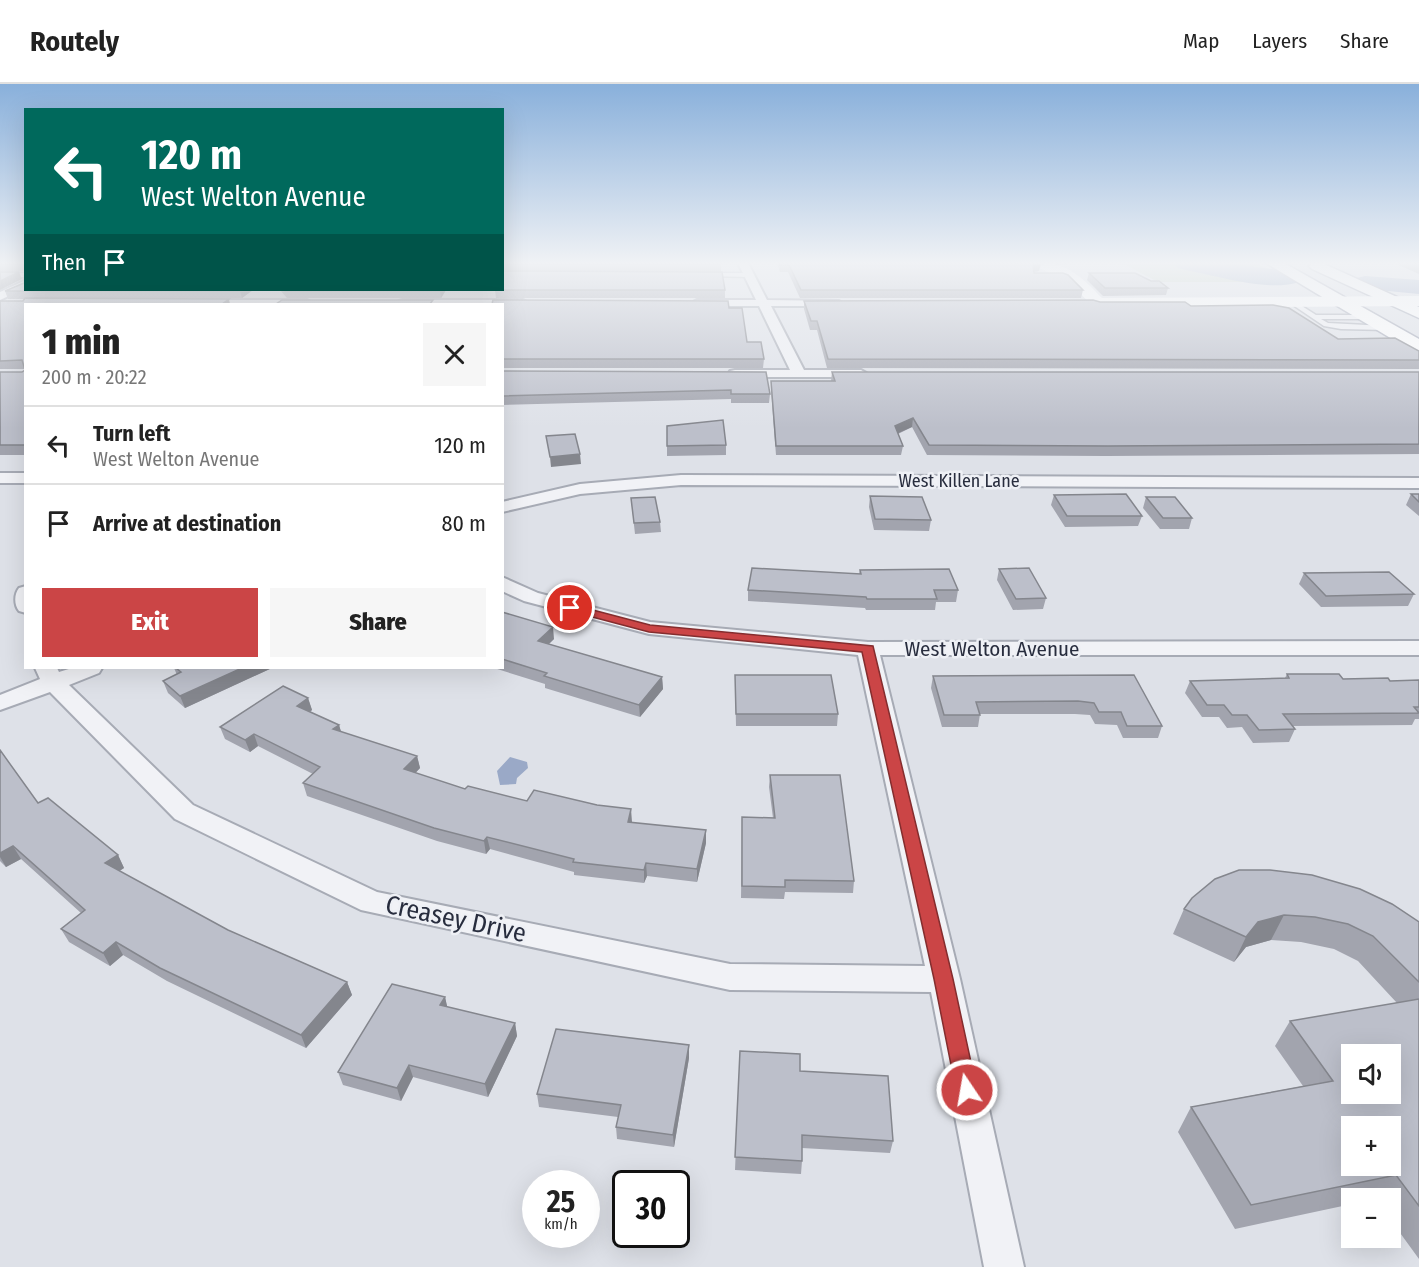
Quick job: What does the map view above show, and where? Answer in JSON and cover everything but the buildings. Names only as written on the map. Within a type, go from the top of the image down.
[{"type":"main road","points":[[1369,318],[1419,347]]},
{"type":"street","points":[[770,318],[799,374]]},
{"type":"street","points":[[716,374],[880,374]]},
{"type":"street","points":[[0,478],[24,478]]},
{"type":"street","name":"West Killen Lane","points":[[504,507],[580,489],[681,480],[1419,483]]},
{"type":"street","name":"West Welton Avenue","points":[[504,584],[531,597],[649,628],[868,649],[1419,648]]},
{"type":"street","points":[[868,649],[944,979],[1004,1267]]},
{"type":"street","points":[[0,703],[50,675],[85,669]]},
{"type":"street","name":"Creasey Drive","points":[[50,675],[184,812],[371,902],[730,977],[944,979]]},
{"type":"lane","points":[[1316,318],[1332,326],[1386,328]]},
{"type":"water","points":[[510,757],[527,762],[528,768],[517,778],[516,784],[500,785],[497,771]]},
{"type":"route","points":[[570,608],[649,628],[868,649],[944,979],[967,1090]]}]
